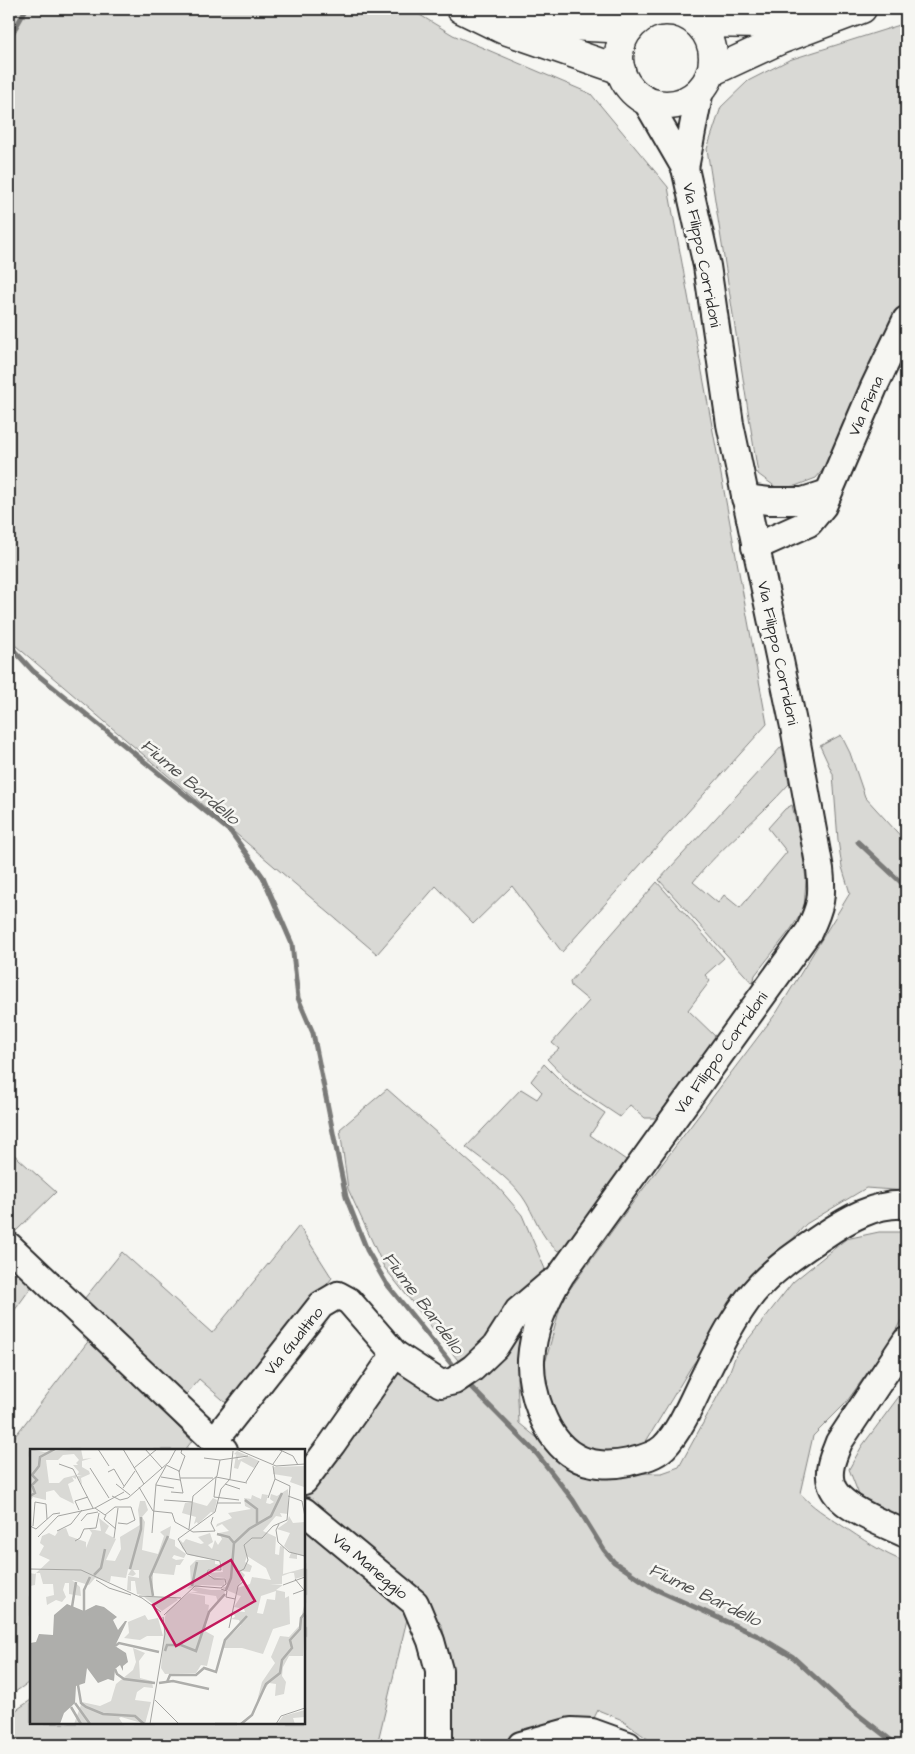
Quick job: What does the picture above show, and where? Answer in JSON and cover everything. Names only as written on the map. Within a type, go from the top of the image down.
[{"type":"main road","points":[[461,9],[502,29],[621,70]]},
{"type":"main road","points":[[503,9],[568,26],[629,29]]},
{"type":"main road","points":[[698,23],[764,24],[829,9]]},
{"type":"main road","points":[[705,81],[713,55],[704,30],[698,23],[687,16],[675,12],[662,11],[638,20],[629,29],[620,48],[619,59],[621,70],[630,87],[645,99],[659,104],[674,104],[688,99],[705,81],[780,40],[862,9]]},
{"type":"street","name":"Via Filippo Corridoni","points":[[685,168],[705,81]]},
{"type":"street","name":"Via Filippo Corridoni","points":[[645,99],[685,168],[707,266],[730,424],[794,727],[820,869],[822,892],[818,912],[809,931],[561,1275],[541,1312],[532,1349],[531,1368],[537,1401],[550,1430],[567,1451],[574,1456],[592,1462],[621,1464],[656,1453],[670,1439],[736,1316],[754,1292],[766,1280],[788,1261],[842,1223],[880,1207],[906,1205]]},
{"type":"street","name":"Via Pisna","points":[[755,547],[810,524],[823,506],[874,387],[906,320]]},
{"type":"street","points":[[745,498],[803,501],[828,493]]},
{"type":"street","name":"Via Gualtino","points":[[9,1246],[219,1446],[321,1305],[338,1295],[349,1301],[395,1354],[441,1384],[464,1374],[495,1347],[518,1311],[561,1275]]},
{"type":"street","points":[[906,1341],[839,1442],[830,1471],[831,1484],[842,1500],[850,1507],[906,1534]]},
{"type":"street","points":[[305,1479],[332,1444],[395,1354]]},
{"type":"street","name":"Via Maneggio","points":[[305,1512],[415,1603],[431,1641],[439,1670],[439,1745]]},
{"type":"street","points":[[521,1745],[571,1731],[592,1732],[628,1745]]},
{"type":"shaded area","points":[[9,9],[410,9],[453,35],[591,94],[668,187],[767,724],[562,952],[512,886],[473,924],[436,886],[377,954],[9,640]]},
{"type":"shaded area","points":[[906,23],[906,296],[835,455],[816,478],[795,486],[777,488],[758,474],[707,149],[721,107],[748,81],[789,60]]},
{"type":"shaded area","points":[[841,735],[850,753],[865,797],[906,842],[906,1191],[866,1188],[806,1224],[742,1297],[691,1367],[642,1448],[622,1457],[587,1451],[563,1437],[545,1404],[543,1371],[562,1300],[625,1213],[777,1012],[850,893],[842,867],[838,840],[833,774],[820,746]]},
{"type":"shaded area","points":[[782,746],[789,784],[716,856],[693,882],[718,903],[724,895],[740,908],[787,852],[768,828],[785,809],[792,805],[801,843],[806,879],[804,909],[755,975],[753,984],[659,880]]},
{"type":"shaded area","points":[[657,882],[724,958],[705,975],[710,981],[688,1010],[717,1038],[656,1118],[645,1118],[630,1105],[620,1117],[572,1085],[547,1059],[559,1049],[552,1043],[589,1001],[571,986],[570,982]]},
{"type":"shaded area","points":[[544,1064],[568,1088],[605,1113],[590,1135],[629,1162],[567,1246],[558,1251],[547,1239],[527,1203],[510,1182],[466,1147],[521,1089],[537,1099],[542,1092],[531,1081]]},
{"type":"shaded area","points":[[387,1089],[498,1187],[522,1215],[545,1269],[512,1305],[486,1344],[461,1364],[384,1267],[348,1189],[340,1129]]},
{"type":"shaded area","points":[[10,1151],[56,1192],[15,1232],[9,1226]]},
{"type":"shaded area","points":[[299,1226],[332,1278],[230,1406],[199,1379],[182,1399],[80,1304],[122,1252],[212,1333]]},
{"type":"shaded area","points":[[879,1232],[906,1232],[906,1311],[890,1341],[845,1404],[813,1436],[800,1493],[819,1510],[864,1540],[889,1555],[906,1562],[906,1745],[656,1745],[620,1719],[598,1710],[591,1724],[560,1727],[497,1745],[445,1745],[453,1675],[442,1626],[413,1585],[306,1501],[305,1498],[305,1494],[396,1370],[441,1395],[454,1396],[498,1359],[532,1308],[517,1378],[519,1423],[564,1460],[596,1474],[662,1473],[679,1467],[726,1381],[736,1355],[793,1282],[846,1239]]},
{"type":"shaded area","points":[[9,1257],[35,1282],[9,1318]]},
{"type":"shaded area","points":[[90,1339],[192,1441],[186,1449],[30,1449],[30,1682],[9,1696],[9,1444]]},
{"type":"shaded area","points":[[906,1387],[906,1525],[864,1508],[849,1469],[862,1446]]},
{"type":"shaded area","points":[[305,1520],[409,1611],[377,1745],[9,1745],[9,1715],[30,1701],[30,1724],[305,1724]]},
{"type":"waterway","name":"Fiume Bardello","points":[[9,39],[26,9]]},
{"type":"waterway","name":"Fiume Bardello","points":[[9,645],[33,671],[231,832],[263,877],[292,944],[298,998],[313,1033],[346,1197],[367,1250],[386,1283],[457,1371]]},
{"type":"waterway","points":[[858,842],[906,887]]},
{"type":"waterway","name":"Fiume Bardello","points":[[465,1381],[537,1454],[573,1500],[604,1550],[614,1562],[655,1589],[758,1636],[793,1657],[843,1703],[897,1745]]}]
